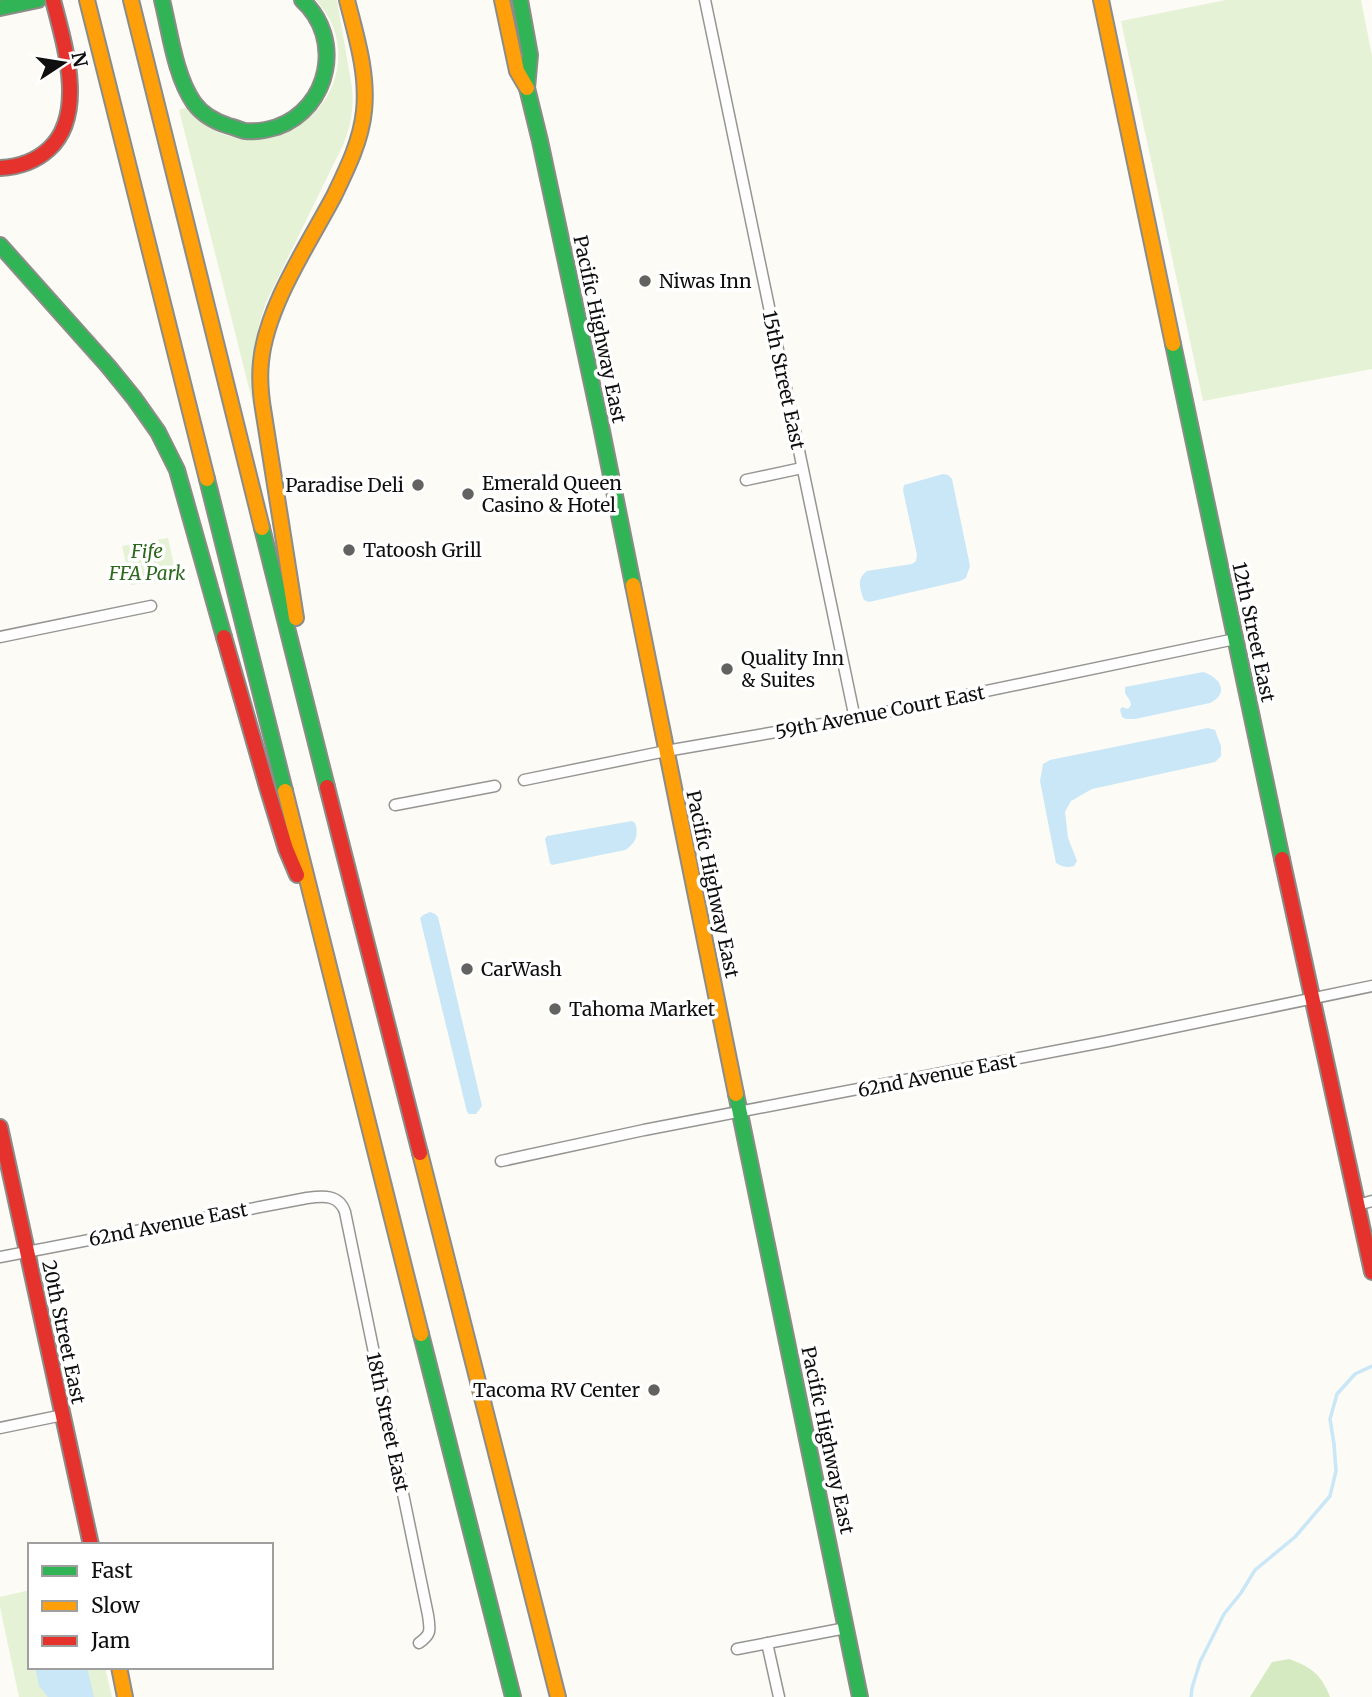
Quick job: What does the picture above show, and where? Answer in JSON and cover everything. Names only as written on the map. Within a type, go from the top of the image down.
[{"type":"main road","points":[[0,168],[16,167],[30,162],[54,147],[69,116],[71,92],[68,66],[53,0]]},
{"type":"main road","points":[[87,0],[513,1697]]},
{"type":"main road","points":[[131,0],[558,1697]]},
{"type":"main road","points":[[162,0],[185,85],[194,103],[223,125],[253,132],[275,129],[287,124],[307,108],[322,87],[328,57],[325,38],[316,15],[302,0]]},
{"type":"main road","points":[[329,795],[286,562],[265,422],[261,367],[264,348],[286,288],[354,153],[362,129],[365,92],[363,71],[347,0]]},
{"type":"main road","name":"Pacific Highway East","points":[[520,0],[530,55],[527,88]]},
{"type":"main road","name":"12th Street East","points":[[1101,0],[1311,998],[1372,1272]]},
{"type":"main road","points":[[0,8],[32,1]]},
{"type":"main road","name":"Pacific Highway East","points":[[502,1],[517,71],[527,88],[541,141],[601,426],[858,1694]]},
{"type":"main road","points":[[0,245],[121,378],[169,449],[286,849],[320,930]]},
{"type":"main road","name":"20th Street East","points":[[0,1127],[91,1543]]},
{"type":"main road","points":[[119,1669],[125,1697]]},
{"type":"street","name":"15th Street East","points":[[705,0],[855,719]]},
{"type":"street","points":[[746,480],[803,468]]},
{"type":"street","points":[[0,638],[151,607]]},
{"type":"street","name":"59th Avenue Court East","points":[[524,780],[666,751],[855,719],[1236,639]]},
{"type":"street","points":[[395,805],[495,786]]},
{"type":"street","name":"62nd Avenue East","points":[[501,1161],[634,1132],[1108,1041],[1372,986]]},
{"type":"street","name":"62nd Avenue East","points":[[0,1256],[299,1199],[324,1197],[337,1200]]},
{"type":"street","name":"18th Street East","points":[[337,1200],[345,1212],[428,1615],[430,1629],[427,1637],[419,1643]]},
{"type":"street","points":[[1357,1205],[1372,1201]]},
{"type":"street","points":[[0,1428],[63,1415]]},
{"type":"street","points":[[737,1649],[846,1628]]},
{"type":"street","points":[[767,1643],[779,1697]]},
{"type":"green space","points":[[316,0],[337,0],[352,88],[351,117],[343,145],[266,302],[256,344],[253,404],[179,110],[188,107],[212,129],[240,138],[269,138],[303,123],[328,95],[338,60],[337,41],[331,22]]},
{"type":"green space","points":[[1226,0],[1361,0],[1372,56],[1372,369],[1203,401],[1121,21]]},
{"type":"green space","name":"Fife FFA Park","points":[[168,538],[177,579],[131,585],[122,546]]},
{"type":"green space","points":[[28,1590],[28,1669],[105,1669],[112,1697],[19,1697],[0,1597]]},
{"type":"green space","points":[[1289,1659],[1314,1672],[1323,1682],[1330,1697],[1250,1697],[1272,1662]]},
{"type":"water","points":[[943,474],[952,479],[970,566],[966,578],[869,602],[864,600],[860,581],[867,571],[912,564],[916,561],[904,485]]},
{"type":"water","points":[[1203,672],[1218,681],[1221,690],[1220,695],[1210,703],[1135,719],[1122,717],[1122,707],[1128,709],[1131,705],[1125,687]]},
{"type":"water","points":[[1208,728],[1215,730],[1221,746],[1221,756],[1215,762],[1092,789],[1071,801],[1065,812],[1068,838],[1077,861],[1074,866],[1069,867],[1056,863],[1040,781],[1043,764],[1050,760]]},
{"type":"water","points":[[632,821],[637,831],[634,842],[625,850],[552,865],[550,863],[545,839],[547,836]]},
{"type":"water","points":[[430,912],[438,917],[482,1106],[476,1114],[467,1112],[420,918]]},
{"type":"water","points":[[35,1669],[87,1669],[94,1697],[48,1697],[39,1686]]},
{"type":"waterway","points":[[1191,1697],[1200,1662],[1224,1614],[1255,1570],[1295,1537],[1330,1496],[1336,1471],[1330,1419],[1337,1394],[1355,1374],[1372,1366]]},
{"type":"traffic: fast","points":[[0,8],[38,0]]},
{"type":"traffic: fast","points":[[162,0],[178,67],[187,92],[201,111],[214,120],[243,131],[277,127],[295,118],[309,104],[319,88],[325,71],[327,52],[323,33],[315,16],[302,0]]},
{"type":"traffic: fast","points":[[520,0],[530,55],[527,88],[633,585]]},
{"type":"traffic: fast","points":[[0,245],[108,366],[158,432],[177,470],[224,637]]},
{"type":"traffic: fast","points":[[1173,344],[1282,859]]},
{"type":"traffic: fast","points":[[207,479],[285,791]]},
{"type":"traffic: fast","points":[[262,528],[327,787]]},
{"type":"traffic: fast","points":[[736,1094],[860,1697]]},
{"type":"traffic: fast","points":[[421,1334],[513,1697]]},
{"type":"traffic: slow","points":[[87,0],[207,479]]},
{"type":"traffic: slow","points":[[131,0],[262,528]]},
{"type":"traffic: slow","points":[[296,618],[262,402],[260,369],[265,341],[279,298],[334,196],[360,133],[364,111],[364,83],[347,0]]},
{"type":"traffic: slow","points":[[502,0],[517,71],[527,88]]},
{"type":"traffic: slow","points":[[1101,0],[1173,344]]},
{"type":"traffic: slow","points":[[633,585],[736,1094]]},
{"type":"traffic: slow","points":[[285,791],[421,1334]]},
{"type":"traffic: slow","points":[[420,1153],[558,1697]]},
{"type":"traffic: slow","points":[[119,1669],[125,1697]]},
{"type":"traffic: jam","points":[[0,168],[26,163],[44,154],[61,134],[67,117],[70,98],[67,57],[53,0]]},
{"type":"traffic: jam","points":[[224,637],[286,849],[297,875]]},
{"type":"traffic: jam","points":[[327,787],[420,1153]]},
{"type":"traffic: jam","points":[[1282,859],[1372,1272]]},
{"type":"traffic: jam","points":[[0,1127],[91,1543]]},
{"type":"place","name":"Niwas Inn","points":[[645,281]]},
{"type":"place","name":"Paradise Deli","points":[[418,485]]},
{"type":"place","name":"Emerald Queen Casino & Hotel","points":[[468,494]]},
{"type":"place","name":"Tatoosh Grill","points":[[349,550]]},
{"type":"place","name":"Quality Inn & Suites","points":[[727,669]]},
{"type":"place","name":"CarWash","points":[[467,969]]},
{"type":"place","name":"Tahoma Market","points":[[555,1009]]},
{"type":"place","name":"Tacoma RV Center","points":[[654,1390]]}]
